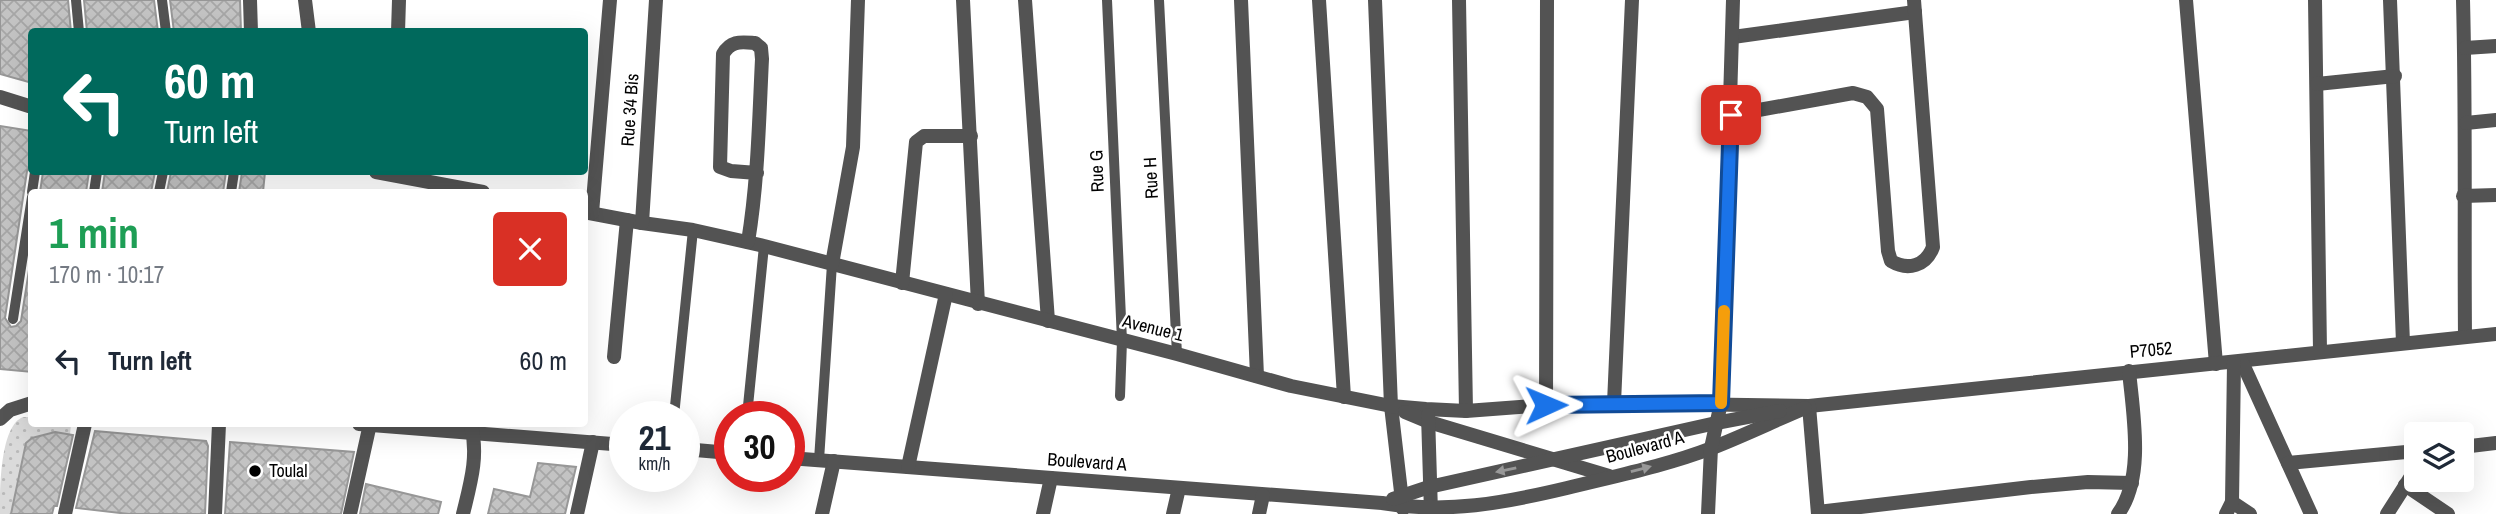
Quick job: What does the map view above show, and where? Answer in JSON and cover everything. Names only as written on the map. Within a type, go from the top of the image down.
[{"type":"street","points":[[76,0],[79,28]]},
{"type":"street","points":[[162,0],[166,28]]},
{"type":"street","points":[[250,0],[251,28]]},
{"type":"street","points":[[305,0],[308,28]]},
{"type":"street","points":[[398,28],[399,0]]},
{"type":"street","points":[[588,213],[610,0]]},
{"type":"street","name":"Rue 34 Bis","points":[[614,357],[634,222],[656,0]]},
{"type":"street","points":[[819,460],[832,264],[853,146],[858,0]]},
{"type":"street","points":[[963,0],[978,303]]},
{"type":"street","points":[[1025,0],[1048,321]]},
{"type":"street","name":"Rue G","points":[[1108,0],[1122,341],[1120,396]]},
{"type":"street","name":"Rue H","points":[[1159,0],[1177,354]]},
{"type":"street","points":[[1241,0],[1257,376]]},
{"type":"street","points":[[1319,0],[1344,397]]},
{"type":"street","points":[[1375,0],[1391,406],[1402,502]]},
{"type":"street","points":[[1459,0],[1466,411]]},
{"type":"street","points":[[1546,405],[1547,0]]},
{"type":"street","points":[[1614,403],[1632,0]]},
{"type":"street","points":[[1708,514],[1711,449],[1721,403],[1733,0]]},
{"type":"street","points":[[2186,0],[2216,364]]},
{"type":"street","points":[[2315,0],[2320,351]]},
{"type":"street","points":[[2390,0],[2395,76],[2403,343]]},
{"type":"street","points":[[2463,0],[2466,123],[2463,197],[2465,336]]},
{"type":"street","points":[[1731,115],[1853,93],[1867,97],[1877,109],[1891,261],[1900,266],[1921,265],[1930,257],[1933,247],[1915,6],[1733,37]]},
{"type":"street","points":[[748,242],[757,173],[762,52],[755,43],[737,42],[729,46],[723,54],[719,164],[720,168],[726,170],[757,173]]},
{"type":"street","points":[[2465,48],[2496,46]]},
{"type":"street","points":[[2317,84],[2395,76]]},
{"type":"street","points":[[0,97],[28,106]]},
{"type":"street","points":[[2466,123],[2496,120]]},
{"type":"street","points":[[902,283],[916,142],[924,136],[971,136]]},
{"type":"street","points":[[402,175],[469,189]]},
{"type":"street","points":[[2463,197],[2496,195]]},
{"type":"street","name":"Avenue 1","points":[[588,213],[748,242],[1257,376],[1428,415]]},
{"type":"street","points":[[13,319],[28,221]]},
{"type":"street","points":[[676,401],[693,230]]},
{"type":"street","points":[[748,401],[764,246]]},
{"type":"street","points":[[908,467],[946,294]]},
{"type":"street","name":"P7052","points":[[1716,423],[1809,406],[2496,334]]},
{"type":"street","points":[[2238,362],[2311,514]]},
{"type":"street","points":[[2238,362],[2229,508],[2250,514]]},
{"type":"street","points":[[2118,514],[2132,483],[2135,432],[2129,371]]},
{"type":"street","points":[[0,419],[10,410],[28,403]]},
{"type":"street","points":[[1428,415],[1546,405],[1721,403]]},
{"type":"street","name":"P7052","points":[[1721,403],[1809,406]]},
{"type":"street","points":[[1809,406],[1818,513],[2031,487],[2088,482],[2132,483]]},
{"type":"street","name":"P7052","points":[[1711,449],[1809,406]]},
{"type":"street","points":[[1428,415],[1611,477]]},
{"type":"street","points":[[1428,415],[1431,512]]},
{"type":"street","name":"Boulevard A","points":[[805,459],[1180,488],[1374,507],[1402,502],[1429,487],[1716,423]]},
{"type":"street","points":[[65,514],[84,427]]},
{"type":"street","points":[[215,514],[219,427]]},
{"type":"street","points":[[350,514],[369,427]]},
{"type":"street","points":[[446,427],[609,444]]},
{"type":"street","points":[[463,514],[473,472],[471,428]]},
{"type":"street","points":[[577,514],[593,442]]},
{"type":"street","points":[[2474,446],[2496,443]]},
{"type":"street","name":"Boulevard A","points":[[1402,502],[1431,512],[1465,509],[1517,500],[1711,449]]},
{"type":"street","points":[[2288,463],[2404,452]]},
{"type":"street","points":[[822,514],[834,461]]},
{"type":"street","points":[[1043,514],[1051,478]]},
{"type":"street","points":[[2387,514],[2404,487]]},
{"type":"street","points":[[1173,514],[1180,488]]},
{"type":"street","points":[[2415,492],[2448,514]]},
{"type":"street","points":[[1259,514],[1263,495]]},
{"type":"shaded area","points":[[28,417],[28,427],[71,427],[70,435],[32,438],[26,443],[11,514],[0,514],[3,459],[15,423]]},
{"type":"building","points":[[0,0],[68,0],[71,28],[28,28],[28,82],[0,74]]},
{"type":"building","points":[[84,0],[154,0],[158,28],[87,28]]},
{"type":"building","points":[[170,0],[240,0],[241,28],[174,28]]},
{"type":"building","points":[[0,126],[28,130],[28,170],[5,318],[11,327],[21,321],[28,276],[28,372],[0,369]]},
{"type":"building","points":[[43,175],[89,175],[86,189],[40,189]]},
{"type":"building","points":[[105,175],[154,175],[152,189],[102,189]]},
{"type":"building","points":[[170,175],[226,175],[223,189],[168,189]]},
{"type":"building","points":[[242,175],[265,175],[263,189],[239,189]]},
{"type":"building","points":[[95,431],[206,441],[205,514],[129,514],[76,508]]},
{"type":"building","points":[[55,432],[73,435],[57,506],[54,506],[52,514],[11,514],[26,443],[32,438]]},
{"type":"building","name":"Toulal","points":[[230,442],[354,452],[341,514],[225,514]]},
{"type":"building","points":[[538,463],[576,467],[565,514],[488,514],[494,489],[530,497]]},
{"type":"building","points":[[366,484],[441,502],[438,514],[360,514]]},
{"type":"slow traffic","points":[[1721,403],[1724,311]]},
{"type":"place","name":"Toulal","points":[[255,471]]},
{"type":"route","points":[[1546,405],[1721,403],[1731,115]]}]
